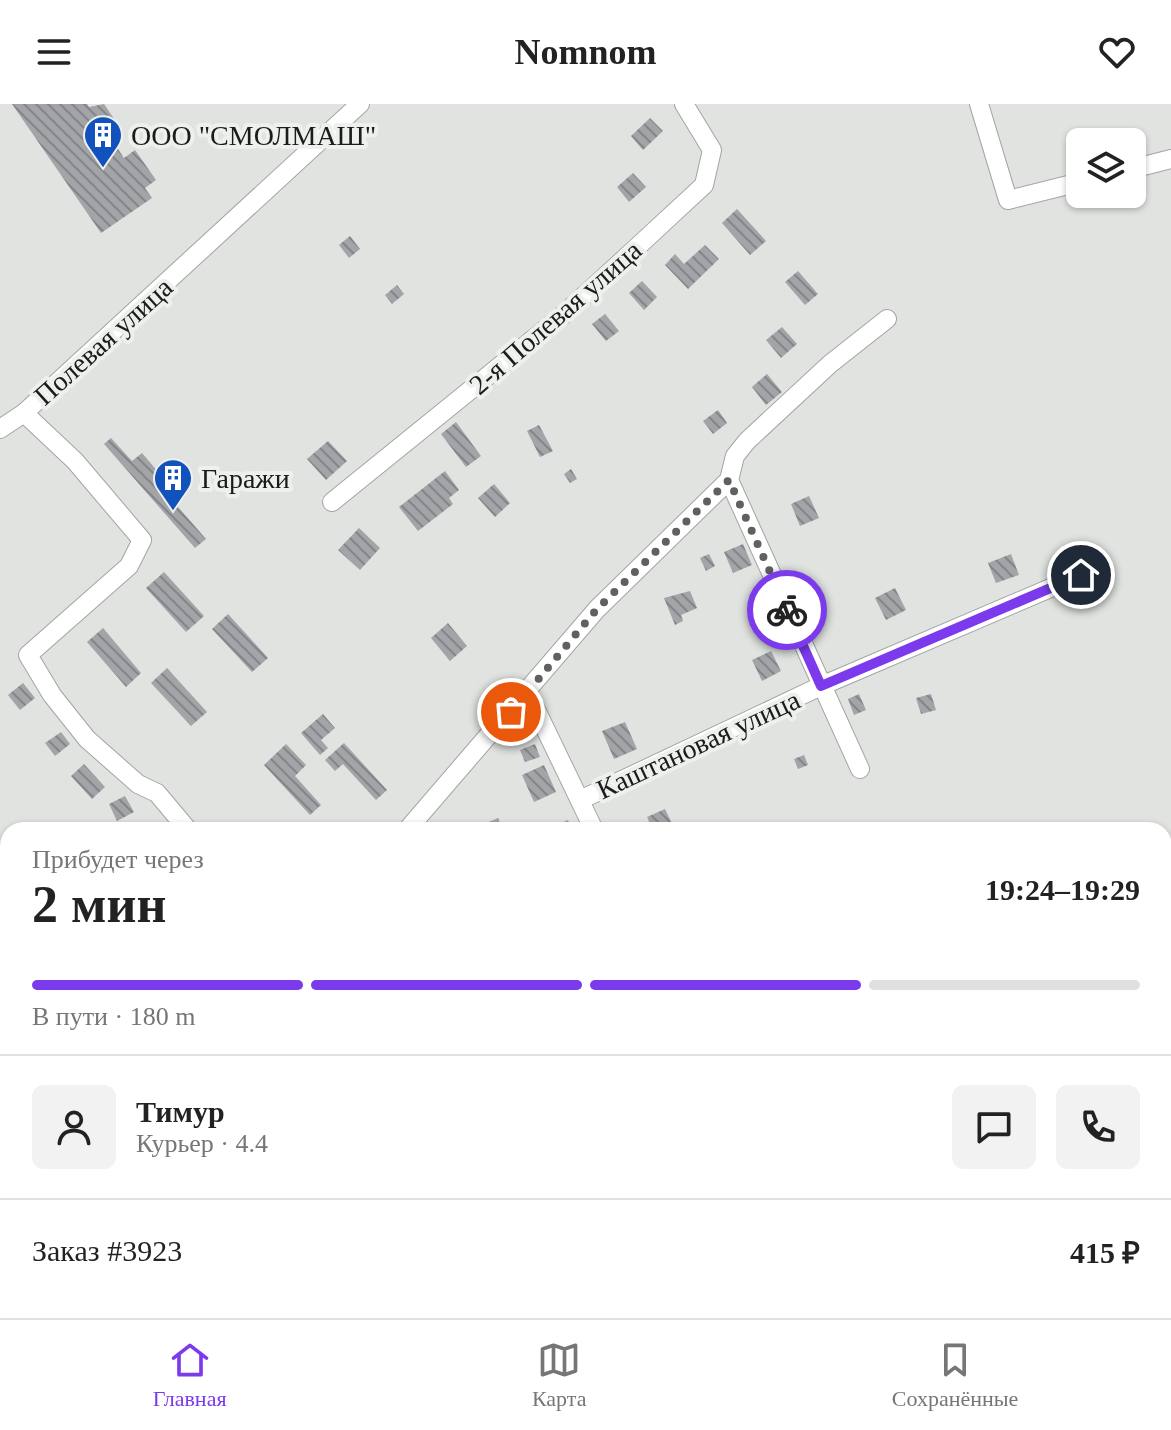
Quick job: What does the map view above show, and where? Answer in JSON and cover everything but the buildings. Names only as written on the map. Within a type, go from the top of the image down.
[{"type":"street","name":"Полевая улица","points":[[181,822],[157,793],[138,784],[87,739],[52,695],[28,655],[129,566],[142,540],[75,461],[24,413],[360,104]]},
{"type":"street","name":"2-я Полевая улица","points":[[332,502],[563,315],[704,185],[712,150],[684,104]]},
{"type":"street","points":[[979,104],[1008,200],[1066,186]]},
{"type":"street","points":[[1146,165],[1171,159]]},
{"type":"street","points":[[414,822],[597,609],[729,480],[735,456],[747,441],[830,364],[887,319]]},
{"type":"street","points":[[0,429],[24,413]]},
{"type":"street","points":[[729,480],[860,769]]},
{"type":"street","name":"Каштановая улица","points":[[580,800],[821,686],[1081,575]]},
{"type":"street","points":[[528,693],[590,822]]},
{"type":"way so far","points":[[511,712],[597,609],[729,480],[787,610]]},
{"type":"place","name":"ООО \"СМОЛМАШ\"","points":[[103,169]]},
{"type":"place","name":"Гаражи","points":[[173,512]]},
{"type":"route","points":[[787,610],[821,686],[1081,575]]}]
